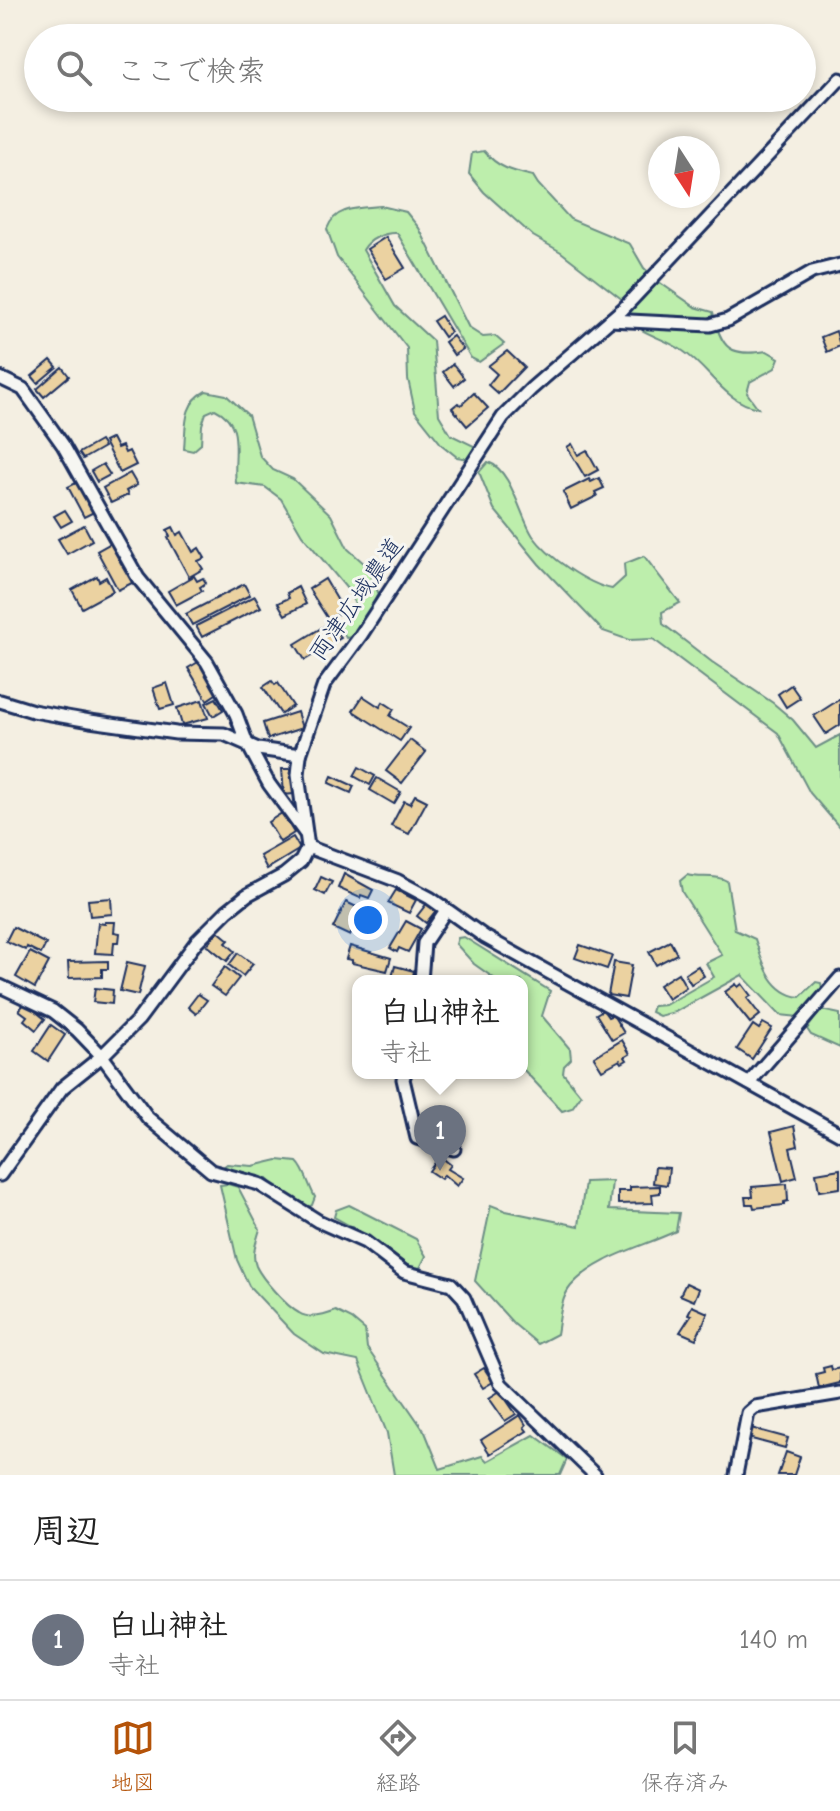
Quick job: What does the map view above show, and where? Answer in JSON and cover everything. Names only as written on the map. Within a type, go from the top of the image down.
[{"type":"street","name":"両津広域農道","points":[[816,104],[840,79]]},
{"type":"street","name":"両津広域農道","points":[[308,847],[298,775],[300,755],[324,685],[361,635],[503,417],[610,320],[809,112]]},
{"type":"street","points":[[610,320],[710,325],[728,320],[812,272],[840,265]]},
{"type":"street","points":[[0,378],[23,389],[63,445],[138,578],[207,662],[277,798],[305,834]]},
{"type":"street","points":[[0,701],[33,711],[90,721],[176,733],[224,734],[246,741],[258,749],[300,755]]},
{"type":"street","points":[[0,1175],[62,1088],[102,1056],[139,1019],[207,931],[247,895],[293,868],[301,861],[308,847],[398,881],[430,898],[485,937],[840,1134]]},
{"type":"street","points":[[421,975],[424,943],[446,910]]},
{"type":"street","points":[[749,1083],[840,978]]},
{"type":"street","points":[[0,986],[53,1011],[77,1030],[102,1056],[148,1118],[211,1171],[259,1184],[318,1221],[365,1242],[404,1272],[451,1284],[464,1298],[501,1384],[595,1475]]},
{"type":"street","points":[[403,1079],[417,1138],[454,1149]]},
{"type":"street","points":[[736,1475],[748,1413],[755,1407],[840,1393]]},
{"type":"green space","points":[[484,151],[506,168],[533,176],[570,219],[630,244],[644,268],[659,282],[695,307],[713,312],[720,335],[729,348],[744,353],[767,351],[779,358],[775,368],[750,382],[747,393],[758,408],[746,405],[726,392],[683,351],[630,322],[624,315],[632,307],[561,252],[533,236],[484,192],[469,174],[472,153]]},
{"type":"green space","points":[[381,206],[406,212],[419,228],[469,328],[483,337],[495,336],[504,344],[479,362],[471,358],[397,233],[378,237],[363,250],[395,306],[433,341],[439,415],[451,435],[474,446],[469,459],[457,457],[442,445],[415,411],[408,379],[407,348],[337,257],[327,229],[342,212]]},
{"type":"green space","points":[[206,391],[226,395],[248,415],[260,456],[273,470],[293,479],[331,515],[348,549],[366,565],[378,592],[373,606],[352,637],[346,638],[339,624],[356,606],[348,590],[302,535],[281,499],[265,487],[236,483],[236,441],[231,423],[225,415],[215,409],[206,413],[201,444],[193,451],[184,449],[189,408]]},
{"type":"green space","points":[[488,462],[503,474],[533,536],[558,561],[591,582],[612,589],[625,577],[624,564],[644,556],[680,603],[662,612],[663,624],[773,703],[793,720],[816,748],[840,735],[840,828],[810,793],[778,733],[653,639],[629,640],[603,631],[539,564],[494,509],[479,472]]},
{"type":"green space","points":[[687,875],[727,881],[735,930],[755,939],[770,976],[782,990],[800,997],[816,982],[821,983],[822,988],[799,1017],[780,1015],[742,975],[675,1012],[659,1016],[651,1012],[653,1006],[665,1005],[714,977],[706,963],[722,955],[682,892],[680,881]]},
{"type":"green space","points":[[464,937],[525,975],[490,975],[474,964],[456,944],[458,938]]},
{"type":"green space","points":[[528,977],[550,991],[542,1016],[570,1049],[571,1059],[564,1066],[563,1073],[581,1095],[572,1108],[562,1111],[528,1074]]},
{"type":"green space","points":[[821,1010],[840,1014],[840,1048],[811,1035],[807,1029]]},
{"type":"green space","points":[[278,1160],[300,1165],[315,1197],[312,1205],[307,1208],[289,1201],[267,1179],[224,1170],[223,1167],[227,1164],[253,1166]]},
{"type":"green space","points":[[612,1181],[609,1210],[679,1213],[676,1231],[607,1260],[581,1276],[565,1297],[557,1334],[538,1344],[514,1324],[475,1281],[491,1205],[579,1226],[585,1182]]},
{"type":"green space","points":[[220,1185],[238,1187],[260,1229],[254,1257],[263,1278],[299,1313],[312,1317],[336,1311],[365,1330],[367,1348],[425,1432],[440,1469],[482,1456],[487,1461],[534,1435],[567,1459],[560,1475],[394,1475],[387,1433],[358,1361],[324,1354],[294,1334],[249,1286],[237,1260]]},
{"type":"green space","points":[[349,1205],[416,1239],[426,1256],[420,1268],[409,1266],[334,1217],[336,1210]]},
{"type":"building","points":[[386,237],[405,268],[386,279],[367,249]]},
{"type":"building","points":[[441,316],[451,332],[444,337],[433,321]]},
{"type":"building","points":[[836,331],[840,346],[827,352],[821,337]]},
{"type":"building","points":[[453,336],[463,349],[454,355],[445,342]]},
{"type":"building","points":[[507,351],[524,367],[498,394],[488,385],[497,374],[488,366]]},
{"type":"building","points":[[51,360],[57,367],[38,383],[32,376]]},
{"type":"building","points":[[453,364],[464,378],[454,386],[443,372]]},
{"type":"building","points":[[62,367],[69,376],[44,397],[37,389]]},
{"type":"building","points":[[474,393],[488,408],[467,426],[452,408],[458,403],[461,405]]},
{"type":"building","points":[[112,438],[117,448],[122,446],[125,453],[129,451],[136,465],[120,473],[104,442]]},
{"type":"building","points":[[100,441],[104,447],[83,459],[79,453]]},
{"type":"building","points":[[572,444],[578,455],[587,450],[598,470],[585,477],[567,447]]},
{"type":"building","points":[[103,464],[110,475],[97,482],[91,471]]},
{"type":"building","points":[[130,473],[137,485],[126,491],[128,495],[111,503],[103,488]]},
{"type":"building","points":[[599,478],[604,488],[595,492],[597,496],[571,509],[563,492],[589,479],[591,482]]},
{"type":"building","points":[[78,482],[94,512],[84,517],[68,487]]},
{"type":"building","points":[[65,510],[72,521],[61,527],[54,516]]},
{"type":"building","points":[[84,525],[92,540],[67,554],[58,539]]},
{"type":"building","points":[[173,527],[177,535],[182,532],[193,552],[199,548],[205,558],[198,561],[203,569],[189,577],[168,538],[167,530]]},
{"type":"building","points":[[113,542],[134,582],[118,590],[97,551]]},
{"type":"building","points":[[97,576],[99,581],[106,577],[113,591],[82,608],[72,590]]},
{"type":"building","points":[[194,576],[197,581],[203,578],[206,583],[200,587],[202,591],[176,605],[168,591]]},
{"type":"building","points":[[325,579],[344,611],[328,619],[309,589]]},
{"type":"building","points":[[244,584],[250,595],[192,625],[186,614]]},
{"type":"building","points":[[298,587],[306,604],[285,615],[278,603],[289,598],[287,593]]},
{"type":"building","points":[[255,596],[261,607],[202,637],[196,626]]},
{"type":"building","points":[[331,622],[341,638],[305,660],[295,644]]},
{"type":"building","points":[[200,661],[219,692],[207,700],[188,668]]},
{"type":"building","points":[[272,681],[275,685],[278,683],[293,706],[281,714],[263,687]]},
{"type":"building","points":[[167,683],[174,705],[160,709],[153,688]]},
{"type":"building","points":[[791,685],[800,698],[786,707],[778,694]]},
{"type":"building","points":[[363,696],[380,707],[383,702],[394,709],[390,716],[409,728],[400,741],[353,711]]},
{"type":"building","points":[[216,698],[223,710],[213,716],[206,703]]},
{"type":"building","points":[[840,699],[840,725],[826,734],[814,716]]},
{"type":"building","points":[[202,700],[208,718],[182,725],[177,708]]},
{"type":"building","points":[[297,712],[302,728],[268,739],[263,723]]},
{"type":"building","points":[[410,740],[426,752],[402,783],[386,771]]},
{"type":"building","points":[[359,767],[375,776],[370,785],[354,776]]},
{"type":"building","points":[[282,769],[292,769],[293,794],[284,795]]},
{"type":"building","points":[[332,776],[354,786],[351,793],[329,783]]},
{"type":"building","points":[[377,778],[401,792],[394,804],[370,790]]},
{"type":"building","points":[[415,795],[427,801],[409,834],[391,826],[404,801],[410,804]]},
{"type":"building","points":[[282,813],[294,833],[280,842],[268,822]]},
{"type":"building","points":[[293,837],[300,849],[267,869],[260,856]]},
{"type":"building","points":[[344,874],[373,890],[369,898],[361,895],[360,898],[338,888]]},
{"type":"building","points":[[321,877],[332,882],[325,895],[315,890]]},
{"type":"building","points":[[396,890],[416,900],[409,913],[388,903]]},
{"type":"building","points":[[111,898],[112,914],[90,916],[88,900]]},
{"type":"building","points":[[346,902],[363,910],[350,936],[333,928]]},
{"type":"building","points":[[428,902],[437,909],[426,923],[417,916]]},
{"type":"building","points":[[406,921],[421,929],[408,952],[399,948],[397,952],[390,948]]},
{"type":"building","points":[[115,922],[114,932],[120,933],[119,942],[114,942],[113,954],[95,953],[98,923]]},
{"type":"building","points":[[13,927],[46,944],[41,954],[6,941]]},
{"type":"building","points":[[218,931],[229,940],[226,943],[235,951],[227,961],[207,945]]},
{"type":"building","points":[[670,941],[677,954],[656,965],[649,952]]},
{"type":"building","points":[[580,945],[612,956],[607,969],[575,958]]},
{"type":"building","points":[[350,946],[391,958],[387,971],[346,959]]},
{"type":"building","points":[[30,952],[49,962],[35,988],[16,977]]},
{"type":"building","points":[[238,953],[253,964],[243,976],[229,965]]},
{"type":"building","points":[[108,961],[108,969],[102,969],[102,977],[69,978],[68,962]]},
{"type":"building","points":[[127,962],[145,966],[138,995],[120,991]]},
{"type":"building","points":[[614,962],[632,965],[626,998],[608,995]]},
{"type":"building","points":[[395,966],[414,971],[413,975],[393,975]]},
{"type":"building","points":[[698,966],[704,976],[691,984],[685,974]]},
{"type":"building","points":[[225,967],[239,978],[225,996],[211,986]]},
{"type":"building","points":[[678,973],[686,987],[668,999],[659,985]]},
{"type":"building","points":[[736,984],[738,987],[742,984],[751,996],[747,998],[760,1015],[750,1023],[725,992]]},
{"type":"building","points":[[95,988],[113,990],[112,1004],[93,1002]]},
{"type":"building","points":[[198,994],[207,1000],[196,1014],[188,1007]]},
{"type":"building","points":[[25,1003],[45,1019],[36,1030],[24,1020],[27,1016],[19,1010]]},
{"type":"building","points":[[603,1010],[608,1017],[613,1015],[624,1033],[612,1040],[596,1014]]},
{"type":"building","points":[[763,1023],[772,1028],[752,1059],[737,1049],[753,1025],[759,1029]]},
{"type":"building","points":[[51,1025],[65,1035],[48,1061],[34,1051]]},
{"type":"building","points":[[622,1040],[630,1054],[625,1057],[627,1060],[622,1063],[620,1060],[602,1070],[594,1057]]},
{"type":"building","points":[[794,1126],[798,1146],[790,1148],[797,1177],[783,1181],[771,1132]]},
{"type":"building","points":[[440,1156],[451,1165],[448,1169],[463,1178],[457,1186],[444,1175],[441,1179],[429,1171]]},
{"type":"building","points":[[655,1167],[669,1168],[667,1185],[653,1183]]},
{"type":"building","points":[[840,1169],[840,1188],[819,1191],[816,1173]]},
{"type":"building","points":[[787,1184],[788,1201],[784,1205],[754,1208],[753,1204],[746,1204],[745,1197],[753,1197],[752,1187]]},
{"type":"building","points":[[660,1186],[660,1193],[652,1194],[653,1203],[618,1204],[618,1191],[630,1191],[630,1187]]},
{"type":"building","points":[[686,1283],[699,1289],[694,1301],[680,1295]]},
{"type":"building","points":[[692,1306],[708,1313],[696,1339],[680,1332],[691,1315],[688,1314]]},
{"type":"building","points":[[831,1366],[832,1370],[840,1368],[840,1383],[819,1388],[816,1374]]},
{"type":"building","points":[[484,1368],[493,1382],[483,1388],[474,1374]]},
{"type":"building","points":[[500,1391],[516,1414],[505,1421],[489,1398]]},
{"type":"building","points":[[520,1415],[527,1431],[490,1454],[481,1440]]},
{"type":"building","points":[[751,1428],[788,1438],[785,1448],[748,1438]]},
{"type":"building","points":[[786,1452],[800,1457],[794,1475],[778,1475]]},
{"type":"place","name":"白山神社","points":[[440,1171]]}]
